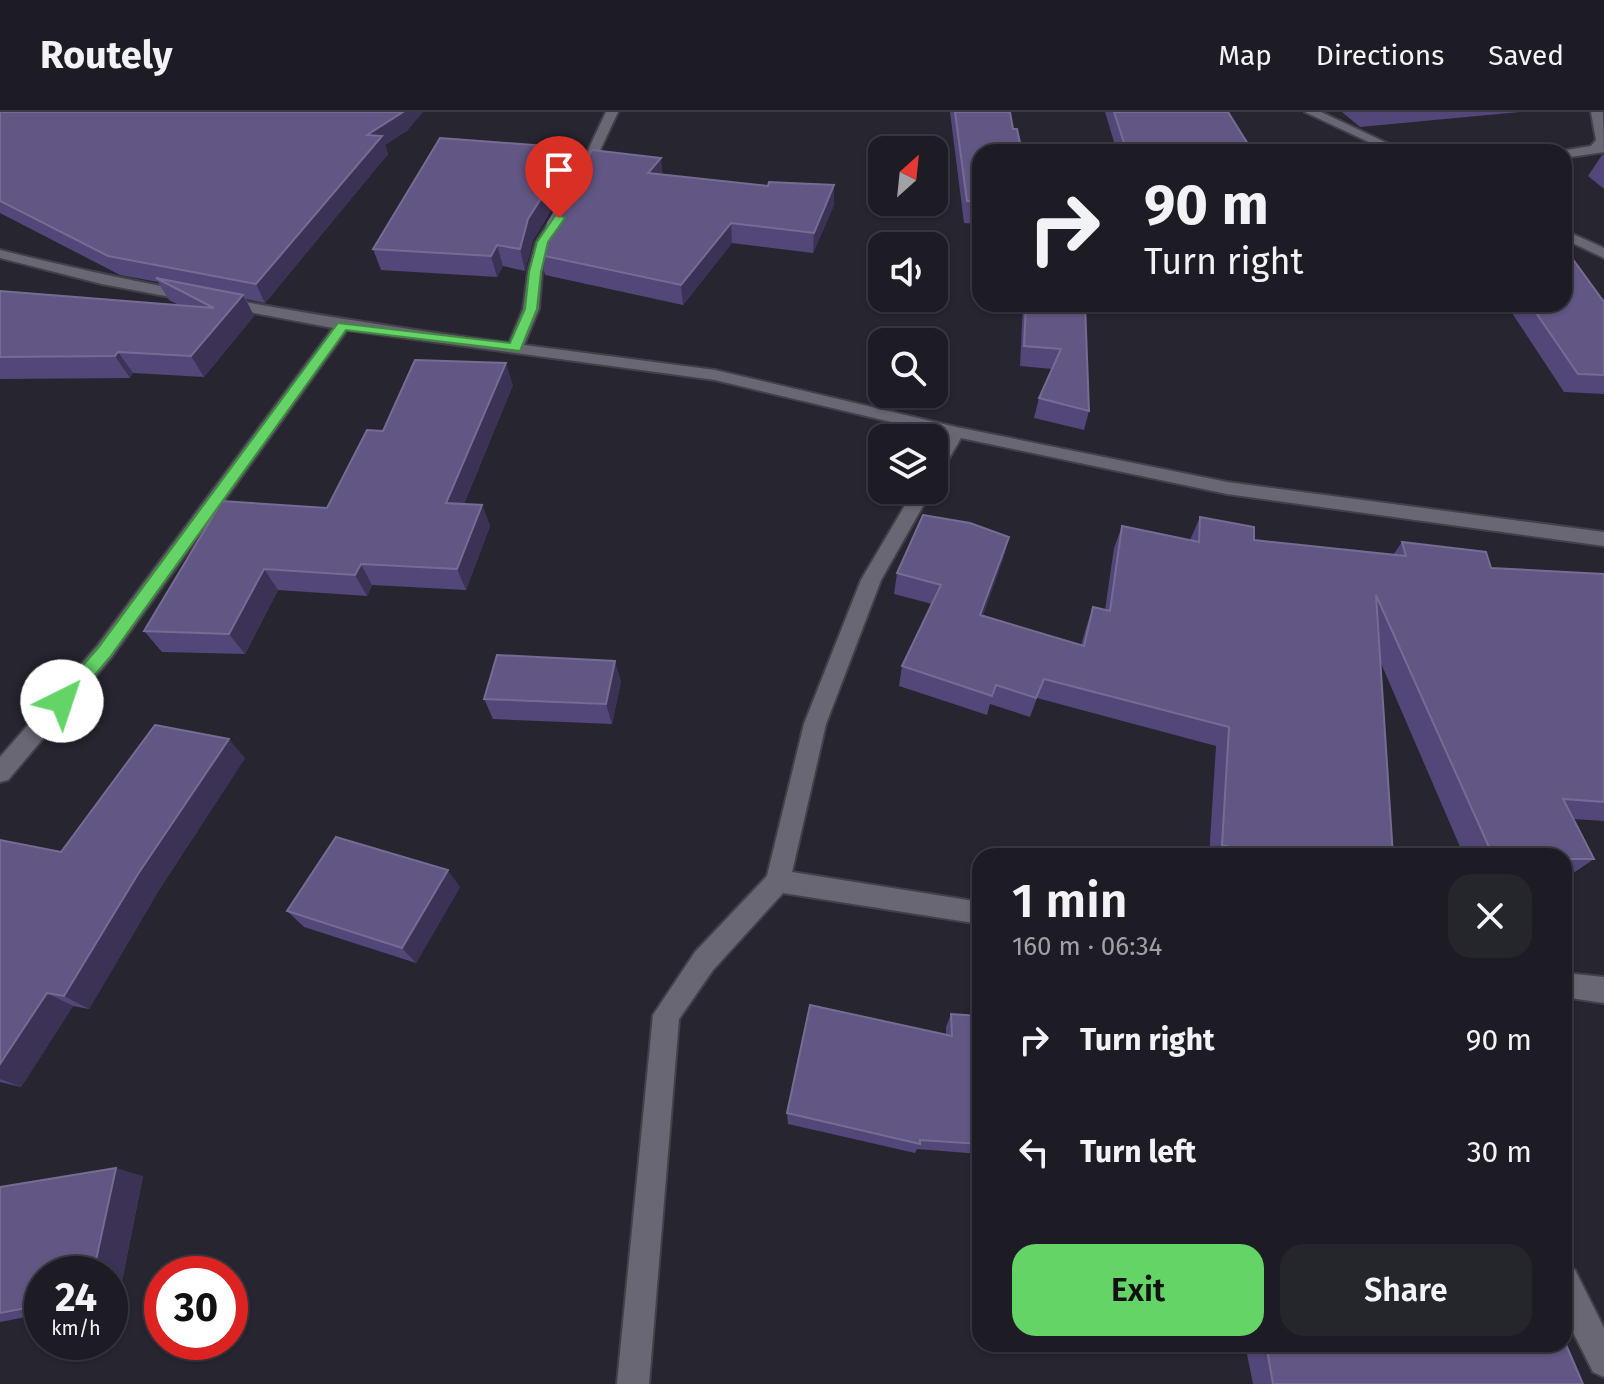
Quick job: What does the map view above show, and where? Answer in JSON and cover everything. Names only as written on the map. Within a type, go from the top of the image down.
[{"type":"street","points":[[515,348],[531,309],[535,272],[543,242],[570,199],[612,112]]},
{"type":"street","points":[[1311,112],[1382,144]]},
{"type":"street","points":[[1572,153],[1600,148],[1602,140],[1597,112]]},
{"type":"street","points":[[1572,238],[1604,254]]},
{"type":"street","points":[[0,254],[102,280],[343,325],[715,375],[956,432],[1227,488],[1604,539]]},
{"type":"street","points":[[0,773],[104,652],[343,325]]},
{"type":"street","points":[[948,446],[956,432]]},
{"type":"street","points":[[633,1384],[666,1015],[704,961],[778,881],[815,724],[871,580],[915,504]]},
{"type":"street","points":[[778,881],[972,912]]},
{"type":"street","points":[[1572,986],[1604,990]]},
{"type":"street","points":[[1572,1297],[1604,1361]]},
{"type":"building","points":[[0,112],[403,112],[367,135],[382,136],[256,284],[108,256],[0,201]]},
{"type":"building","points":[[955,112],[1010,112],[1020,144],[972,144],[972,201],[967,201]]},
{"type":"building","points":[[1114,112],[1228,112],[1248,144],[1124,144]]},
{"type":"building","points":[[440,138],[573,148],[528,219],[520,249],[497,245],[491,256],[373,249]]},
{"type":"building","points":[[592,150],[661,158],[648,173],[768,186],[769,182],[834,185],[814,233],[731,223],[681,285],[540,255],[548,223]]},
{"type":"building","points":[[1572,258],[1604,302],[1604,375],[1578,374],[1535,312],[1572,312]]},
{"type":"building","points":[[156,278],[243,295],[191,356],[118,352],[115,356],[0,357],[0,291],[214,308]]},
{"type":"building","points":[[1026,312],[1085,312],[1089,411],[1039,398],[1061,349],[1024,346]]},
{"type":"building","points":[[415,360],[506,363],[446,503],[482,505],[457,569],[361,564],[355,575],[264,569],[229,634],[144,631],[222,501],[327,508],[367,430],[383,431]]},
{"type":"building","points":[[923,515],[970,523],[1009,537],[980,615],[1084,646],[1093,607],[1110,611],[1122,526],[1199,542],[1200,517],[1254,527],[1254,540],[1406,556],[1402,542],[1486,552],[1491,568],[1604,574],[1604,802],[1563,799],[1594,859],[1572,859],[1572,848],[1489,848],[1376,595],[1392,848],[1234,848],[1222,845],[1229,727],[1044,679],[1036,698],[996,685],[992,696],[902,666],[941,585],[897,573]]},
{"type":"building","points":[[497,655],[615,661],[606,704],[484,699]]},
{"type":"building","points":[[155,725],[229,739],[138,874],[64,996],[47,993],[0,1064],[0,840],[61,852]]},
{"type":"building","points":[[336,837],[448,870],[402,948],[287,911]]},
{"type":"building","points":[[810,1005],[952,1036],[951,1014],[972,1015],[972,1143],[920,1140],[920,1144],[787,1113]]},
{"type":"building","points":[[116,1168],[97,1256],[24,1256],[24,1308],[0,1313],[0,1187]]},
{"type":"building","points":[[1267,1352],[1569,1352],[1583,1384],[1273,1384]]},
{"type":"route","points":[[62,701],[104,652],[343,325],[515,348],[531,309],[535,272],[543,242],[559,218]]}]
